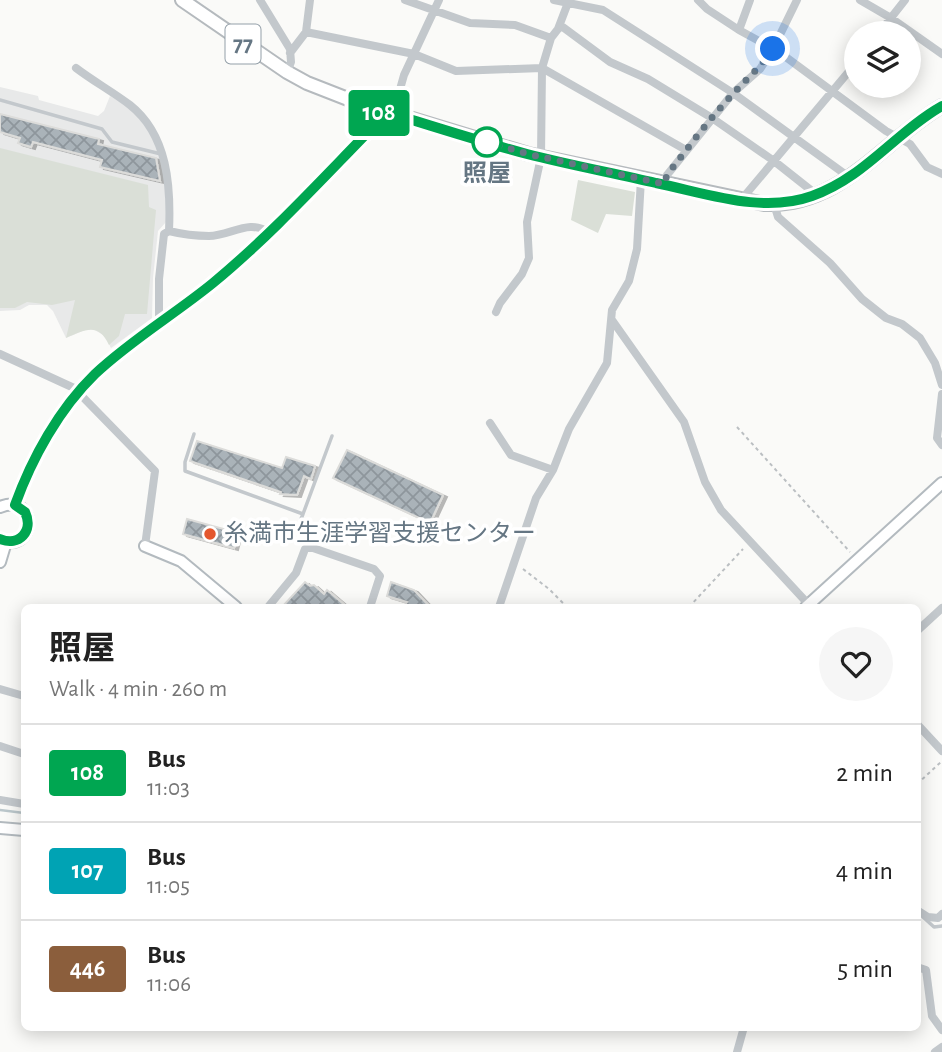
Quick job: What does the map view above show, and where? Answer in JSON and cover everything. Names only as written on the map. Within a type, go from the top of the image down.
[{"type":"main road","name":"77","points":[[181,0],[287,72],[325,90],[386,112],[541,157],[741,200],[774,204],[817,195],[849,177],[942,106]]},
{"type":"main road","points":[[15,505],[36,458],[61,416],[96,373],[214,282],[269,233],[386,112]]},
{"type":"main road","points":[[811,604],[942,483]]},
{"type":"main road","points":[[0,507],[15,505],[25,512],[29,525],[18,540],[3,541],[0,562]]},
{"type":"main road","points":[[145,546],[181,561],[232,604]]},
{"type":"main road","points":[[0,828],[21,830]]},
{"type":"street","points":[[260,0],[290,52],[291,62],[287,72]]},
{"type":"street","points":[[290,52],[306,32],[310,0]]},
{"type":"street","points":[[405,0],[470,23],[515,25],[551,38]]},
{"type":"street","points":[[386,112],[439,0]]},
{"type":"street","points":[[554,0],[603,10],[733,93],[849,177]]},
{"type":"street","points":[[698,0],[909,144],[927,167],[942,174]]},
{"type":"street","points":[[739,30],[750,0]]},
{"type":"street","points":[[664,184],[667,175],[712,118],[733,93],[760,69],[797,0]]},
{"type":"street","points":[[860,0],[942,54]]},
{"type":"street","points":[[889,21],[905,0]]},
{"type":"street","points":[[496,312],[522,274],[529,258],[527,222],[541,157],[542,68],[551,38],[560,25],[569,2]]},
{"type":"street","points":[[560,25],[610,62],[648,79],[712,118],[817,195]]},
{"type":"street","points":[[306,32],[414,54],[456,71],[542,68],[687,150]]},
{"type":"street","points":[[76,68],[131,106],[157,139],[169,186],[169,231]]},
{"type":"street","points":[[741,200],[844,78]]},
{"type":"street","points":[[500,604],[536,498],[553,470],[569,429],[607,363],[612,310],[629,281],[637,249],[641,179]]},
{"type":"street","points":[[774,204],[778,217],[830,263],[862,299],[886,318],[902,324],[920,338],[935,363],[942,385]]},
{"type":"street","points":[[159,324],[159,279],[164,234],[169,231],[210,236],[253,225],[261,226],[269,233]]},
{"type":"street","points":[[611,320],[684,422],[705,482],[721,510],[807,604]]},
{"type":"street","points":[[0,354],[65,384],[78,393],[155,471],[145,546]]},
{"type":"street","points":[[942,394],[937,438],[942,445]]},
{"type":"street","points":[[489,423],[511,455],[553,470]]},
{"type":"street","points":[[270,604],[296,573],[305,550],[310,547],[374,569],[380,576],[371,604]]},
{"type":"street","points":[[921,627],[942,608]]},
{"type":"street","points":[[0,689],[21,695]]},
{"type":"street","points":[[921,728],[942,751]]},
{"type":"street","points":[[0,746],[21,753]]},
{"type":"street","points":[[0,800],[21,804]]},
{"type":"street","points":[[921,913],[928,918],[942,915]]},
{"type":"street","points":[[921,969],[926,971],[932,1016],[942,1030]]},
{"type":"street","points":[[737,1052],[743,1031]]},
{"type":"street","points":[[935,1052],[942,1047]]},
{"type":"lane","points":[[0,100],[102,129],[112,142],[163,155]]},
{"type":"lane","points":[[194,434],[184,462],[185,471],[303,514]]},
{"type":"lane","points":[[310,547],[301,519],[332,436]]},
{"type":"lane","points":[[921,914],[934,927],[942,926]]},
{"type":"path","points":[[737,427],[858,560]]},
{"type":"path","points":[[692,604],[750,540]]},
{"type":"path","points":[[515,563],[564,604]]},
{"type":"path","points":[[921,780],[942,761]]},
{"type":"shaded area","points":[[0,87],[38,96],[39,100],[98,116],[104,111],[110,96],[133,110],[155,141],[165,182],[166,222],[158,231],[152,318],[111,348],[105,336],[93,329],[66,338],[53,311],[47,305],[29,305],[20,310],[0,311]]},
{"type":"shaded area","points":[[0,148],[148,185],[149,207],[156,210],[147,314],[125,314],[119,336],[109,345],[100,333],[90,330],[66,338],[75,300],[52,305],[27,302],[15,308],[0,308]]},
{"type":"shaded area","points":[[578,180],[635,192],[632,216],[606,214],[598,233],[571,220]]},
{"type":"building","points":[[0,114],[99,139],[98,144],[156,158],[160,181],[100,167],[102,160],[33,142],[31,147],[18,143],[20,138],[0,132]]},
{"type":"building","points":[[197,441],[282,468],[286,457],[315,466],[311,479],[304,476],[297,495],[280,494],[281,492],[190,461]]},
{"type":"building","points":[[347,450],[443,495],[430,523],[333,478]]},
{"type":"building","name":"糸満市生涯学習支援センター","points":[[187,519],[238,533],[234,548],[183,534]]},
{"type":"building","points":[[305,582],[310,586],[314,585],[324,594],[327,590],[343,604],[285,604]]},
{"type":"building","points":[[391,582],[414,590],[427,604],[405,604],[407,602],[387,596]]},
{"type":"waterway","points":[[0,810],[21,813]]},
{"type":"bus line","name":"108","points":[[0,539],[12,542],[27,531],[28,518],[25,512],[15,505],[23,482],[61,416],[84,386],[117,355],[214,282],[269,233],[373,127],[380,110],[528,154],[700,192],[774,204],[803,199],[829,189],[870,162],[915,124],[942,106]]},
{"type":"place","name":"照屋","points":[[487,142]]},
{"type":"place","name":"糸満市生涯学習支援センター","points":[[210,534]]},
{"type":"route","points":[[487,142],[481,140],[528,154],[664,184],[667,175],[710,121],[733,93],[760,69],[773,49]]}]
